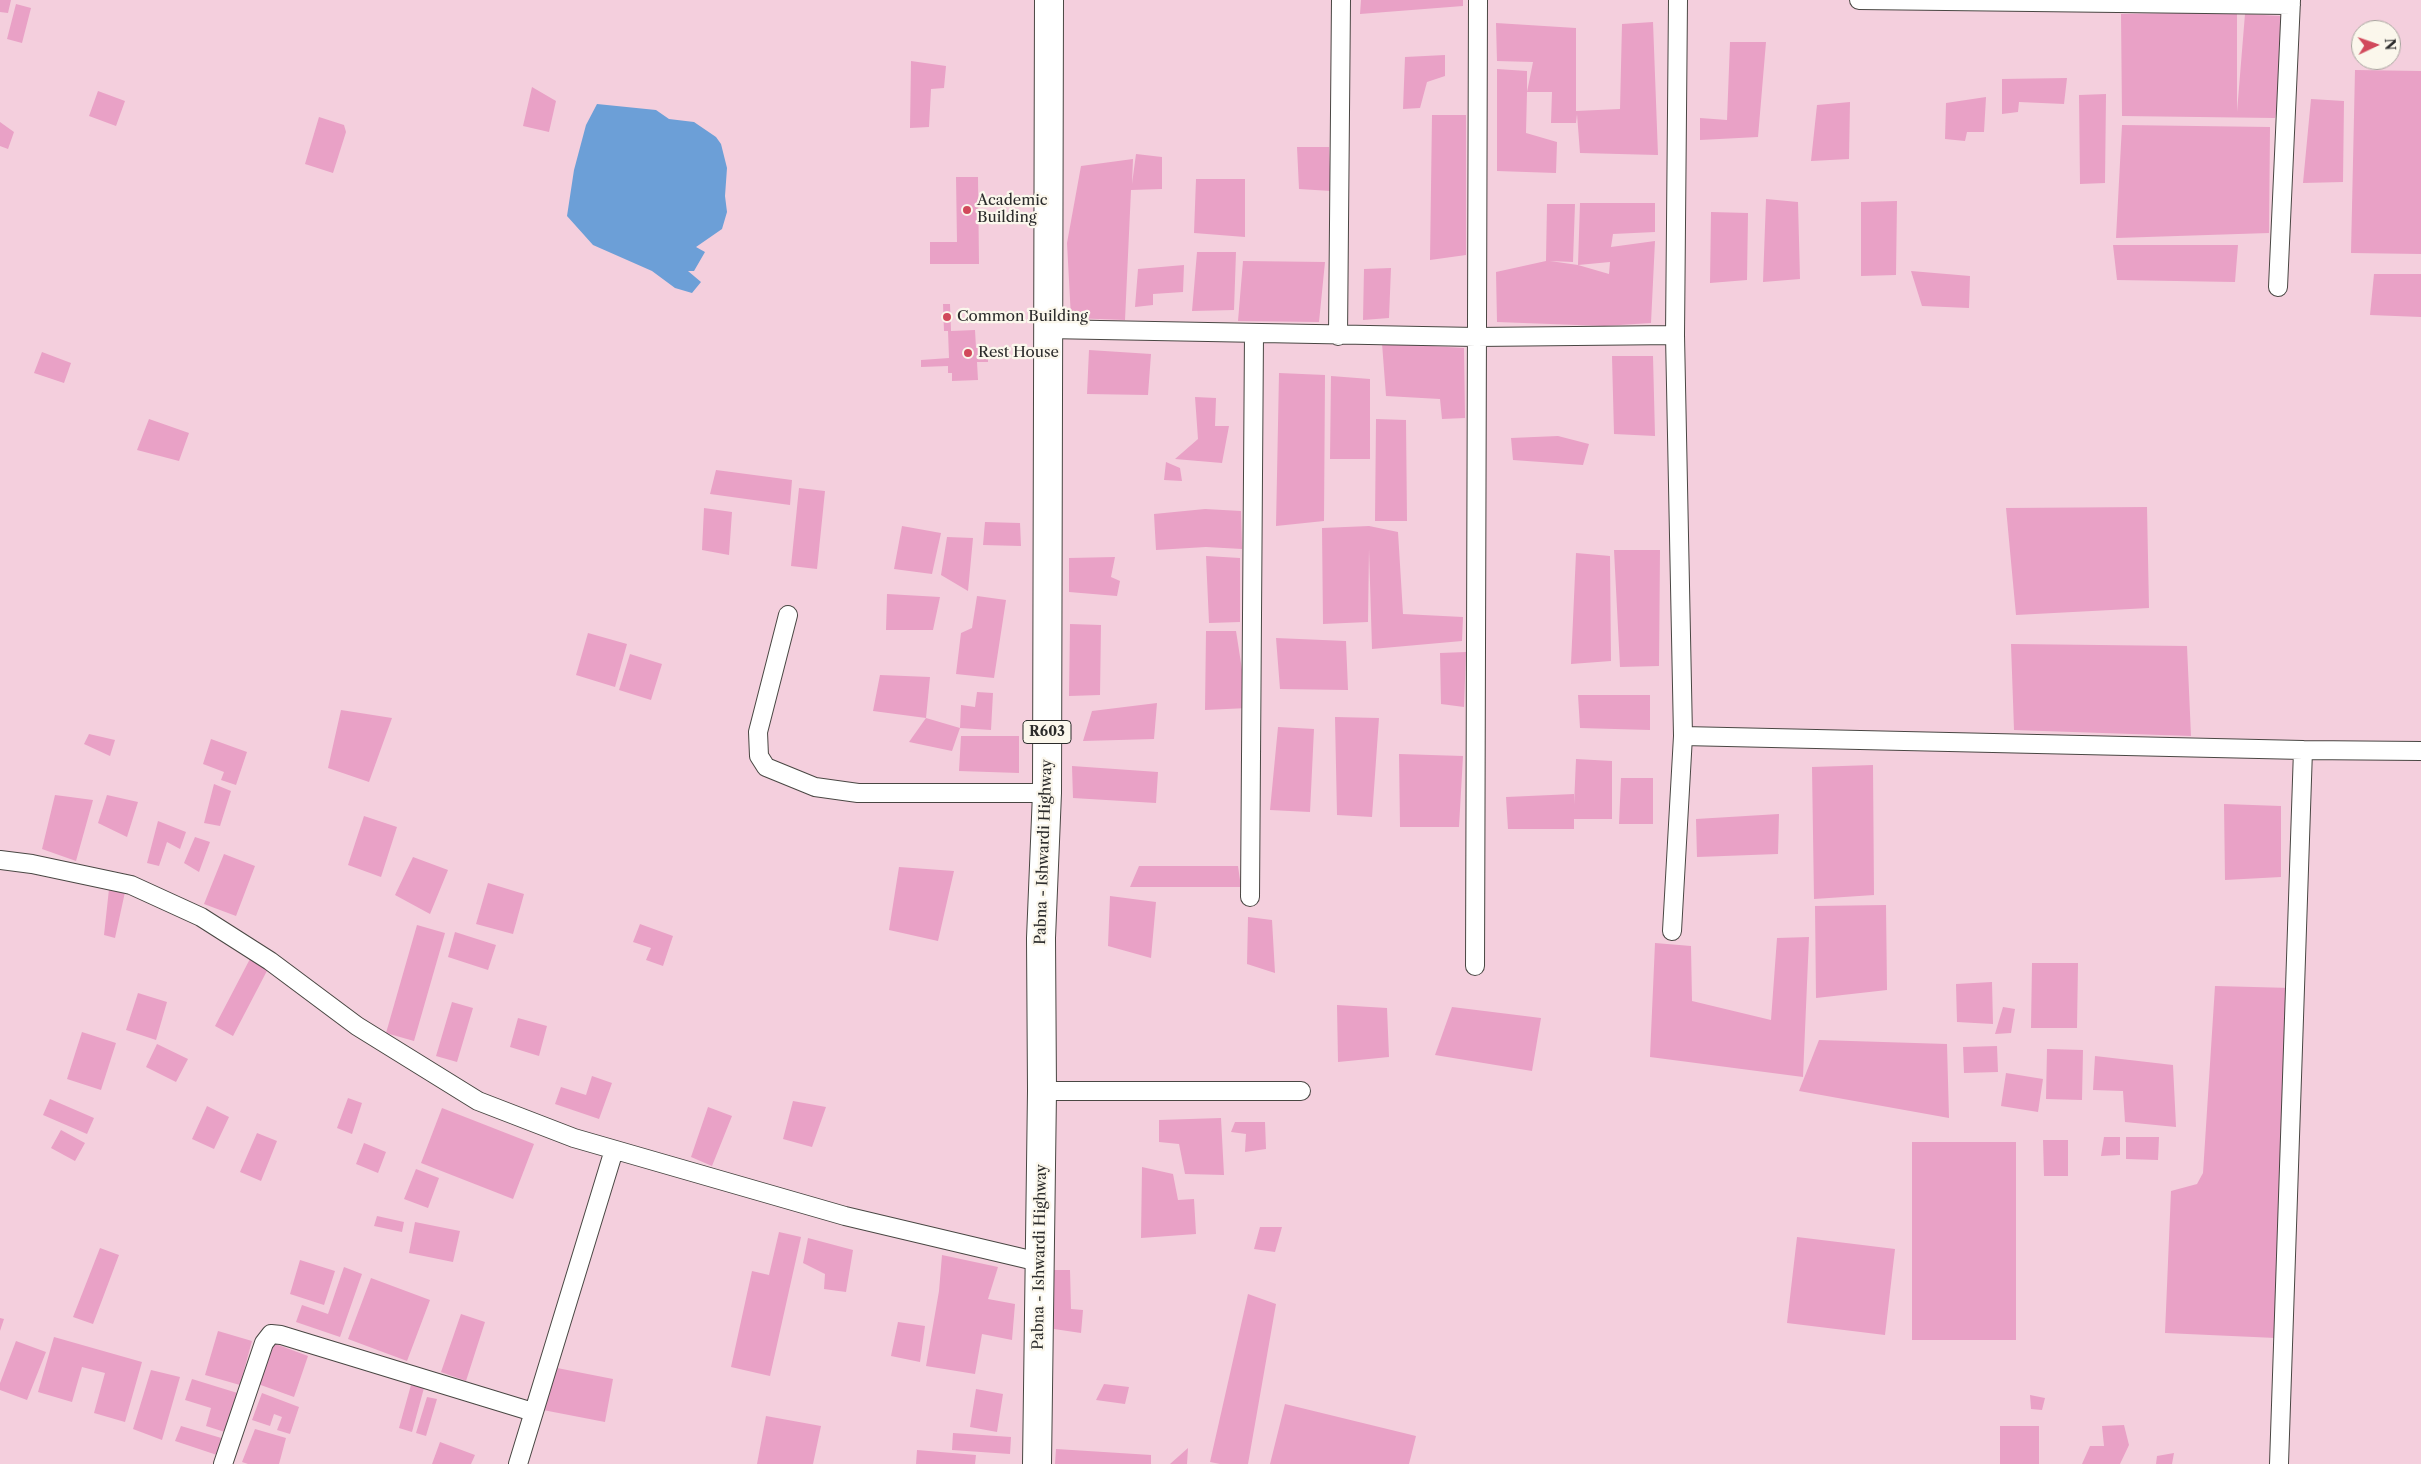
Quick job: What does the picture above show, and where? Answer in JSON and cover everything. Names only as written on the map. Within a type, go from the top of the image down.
[{"type":"main road","name":"Pabna - Ishwardi Highway","points":[[1038,1464],[1042,1091],[1041,938],[1046,793],[1048,0]]},
{"type":"street","points":[[1338,336],[1341,0]]},
{"type":"street","points":[[1475,966],[1478,0]]},
{"type":"street","points":[[1672,931],[1683,736],[1675,335],[1678,0]]},
{"type":"street","points":[[1859,0],[2291,3],[2278,287]]},
{"type":"street","points":[[1047,329],[1338,336],[1675,335]]},
{"type":"street","points":[[1250,897],[1254,334]]},
{"type":"street","points":[[788,615],[758,732],[759,756],[766,767],[815,787],[858,793],[1046,793]]},
{"type":"street","points":[[1683,736],[2303,750],[2421,750]]},
{"type":"street","points":[[2279,1464],[2303,750]]},
{"type":"street","points":[[0,860],[32,864],[131,885],[201,917],[270,961],[357,1026],[478,1101],[574,1138],[614,1150],[845,1216],[1039,1262]]},
{"type":"street","points":[[1042,1091],[1300,1090]]},
{"type":"street","points":[[518,1464],[614,1150]]},
{"type":"street","points":[[223,1464],[264,1343],[271,1334],[282,1335],[533,1412]]},
{"type":"shaded area","points":[[0,0],[2421,0],[2421,1464],[0,1464]]},
{"type":"water","points":[[597,104],[656,110],[669,119],[694,122],[716,137],[721,144],[727,168],[725,196],[727,212],[722,229],[696,247],[705,252],[694,271],[688,271],[701,282],[692,293],[675,288],[652,271],[593,245],[567,216],[574,170],[586,125]]},
{"type":"building","points":[[0,0],[11,0],[8,13],[0,12]]},
{"type":"building","points":[[1361,0],[1463,0],[1463,6],[1360,14]]},
{"type":"building","points":[[16,4],[31,8],[22,43],[7,39]]},
{"type":"building","points":[[2237,12],[2237,112],[2245,14],[2281,16],[2279,99],[2275,118],[2122,116],[2121,14]]},
{"type":"building","points":[[1653,22],[1658,155],[1580,153],[1577,114],[1576,123],[1551,123],[1552,92],[1527,92],[1533,62],[1497,61],[1496,23],[1576,28],[1576,111],[1620,109],[1622,24]]},
{"type":"building","points":[[1730,42],[1766,42],[1758,137],[1700,140],[1700,118],[1727,120]]},
{"type":"building","points":[[1445,55],[1445,76],[1427,82],[1420,108],[1403,109],[1405,57]]},
{"type":"building","points":[[911,61],[946,66],[944,88],[931,89],[929,127],[910,128]]},
{"type":"building","points":[[1497,69],[1527,71],[1526,133],[1557,142],[1556,173],[1497,171]]},
{"type":"building","points":[[2355,70],[2421,71],[2421,254],[2351,253]]},
{"type":"building","points":[[2067,78],[2064,104],[2019,102],[2018,112],[2002,114],[2002,79]]},
{"type":"building","points":[[532,87],[556,101],[549,132],[523,126]]},
{"type":"building","points":[[98,91],[125,101],[116,126],[89,116]]},
{"type":"building","points":[[2106,94],[2105,183],[2080,184],[2079,95]]},
{"type":"building","points":[[1986,97],[1984,132],[1967,132],[1965,141],[1945,139],[1946,103]]},
{"type":"building","points":[[2311,99],[2344,101],[2343,182],[2303,183]]},
{"type":"building","points":[[1850,102],[1849,159],[1811,161],[1817,105]]},
{"type":"building","points":[[1432,115],[1466,115],[1466,255],[1430,260]]},
{"type":"building","points":[[319,117],[344,125],[346,132],[333,173],[305,164]]},
{"type":"building","points":[[0,122],[14,132],[8,149],[0,146]]},
{"type":"building","points":[[2122,125],[2270,127],[2269,233],[2116,238]]},
{"type":"building","points":[[1297,147],[1329,147],[1331,191],[1299,189]]},
{"type":"building","points":[[1136,154],[1162,157],[1162,189],[1131,190],[1125,320],[1071,318],[1067,243],[1081,166],[1133,159],[1132,184]]},
{"type":"building","name":"Academic Building","points":[[956,177],[978,177],[979,264],[930,264],[930,242],[957,242]]},
{"type":"building","points":[[1196,179],[1245,179],[1245,237],[1194,233]]},
{"type":"building","points":[[1766,199],[1798,202],[1800,279],[1763,282]]},
{"type":"building","points":[[1897,201],[1896,275],[1861,276],[1861,202]]},
{"type":"building","points":[[1580,203],[1655,203],[1655,232],[1613,234],[1611,247],[1655,241],[1651,323],[1604,326],[1497,322],[1496,272],[1546,261],[1547,204],[1575,204],[1573,262],[1550,261],[1578,265]],"holes":[[[1610,262],[1609,274],[1578,265]]]},
{"type":"building","points":[[1711,212],[1748,213],[1747,280],[1710,283]]},
{"type":"building","points":[[2113,245],[2238,245],[2235,282],[2117,280]]},
{"type":"building","points":[[1197,252],[1236,252],[1234,310],[1192,311]]},
{"type":"building","points":[[1243,261],[1325,262],[1319,322],[1238,321]]},
{"type":"building","points":[[1184,265],[1183,292],[1153,294],[1153,305],[1135,307],[1138,269]]},
{"type":"building","points":[[1391,268],[1389,318],[1363,320],[1364,269]]},
{"type":"building","points":[[1911,271],[1970,276],[1969,308],[1922,306]]},
{"type":"building","points":[[2374,274],[2421,274],[2421,317],[2370,315]]},
{"type":"building","name":"Rest House","points":[[943,304],[950,304],[951,331],[975,330],[976,348],[988,348],[988,362],[977,362],[978,380],[952,381],[952,373],[948,373],[948,366],[921,367],[921,360],[949,358],[948,331],[944,331]]},
{"type":"building","points":[[1382,343],[1464,348],[1465,418],[1442,419],[1440,399],[1386,396]]},
{"type":"building","points":[[1089,350],[1151,354],[1148,395],[1087,394]]},
{"type":"building","points":[[42,352],[71,363],[64,383],[34,373]]},
{"type":"building","points":[[1612,356],[1653,356],[1655,436],[1614,434]]},
{"type":"building","points":[[1279,373],[1325,375],[1324,521],[1276,526]]},
{"type":"building","points":[[1331,376],[1370,379],[1370,459],[1330,459]]},
{"type":"building","points":[[1195,397],[1216,398],[1215,426],[1229,426],[1222,463],[1175,459],[1198,439]]},
{"type":"building","points":[[149,419],[189,433],[179,461],[137,450]]},
{"type":"building","points":[[1376,419],[1406,420],[1407,521],[1375,521]]},
{"type":"building","points":[[1558,436],[1589,444],[1583,465],[1513,460],[1511,438]]},
{"type":"building","points":[[1166,462],[1180,468],[1182,481],[1164,480]]},
{"type":"building","points":[[716,470],[792,480],[790,505],[710,494]]},
{"type":"building","points":[[799,488],[825,491],[817,569],[791,566]]},
{"type":"building","points":[[2147,507],[2149,608],[2016,615],[2006,508]]},
{"type":"building","points":[[704,508],[732,512],[729,555],[702,550]]},
{"type":"building","points":[[1205,509],[1241,511],[1242,549],[1206,547],[1156,550],[1154,514]]},
{"type":"building","points":[[985,522],[1020,523],[1021,546],[983,545]]},
{"type":"building","points":[[902,526],[941,533],[932,574],[894,569]]},
{"type":"building","points":[[1369,526],[1398,532],[1403,614],[1463,617],[1462,641],[1372,649],[1369,549],[1368,622],[1323,624],[1322,528]]},
{"type":"building","points":[[947,537],[973,538],[968,591],[941,575]]},
{"type":"building","points":[[1614,550],[1660,550],[1659,666],[1620,667]]},
{"type":"building","points":[[1576,553],[1610,556],[1611,661],[1571,664]]},
{"type":"building","points":[[1206,556],[1240,558],[1240,622],[1209,623]]},
{"type":"building","points":[[1115,557],[1111,577],[1120,581],[1117,596],[1069,592],[1069,558]]},
{"type":"building","points":[[887,594],[940,597],[933,630],[886,630]]},
{"type":"building","points":[[977,596],[1006,600],[994,678],[956,674],[961,633],[972,628]]},
{"type":"building","points":[[1070,624],[1101,625],[1100,695],[1069,696]]},
{"type":"building","points":[[1206,631],[1236,631],[1248,708],[1205,710]]},
{"type":"building","points":[[588,633],[627,644],[615,687],[576,675]]},
{"type":"building","points":[[1276,638],[1346,641],[1348,690],[1280,689]]},
{"type":"building","points":[[2011,644],[2187,646],[2191,736],[2014,730]]},
{"type":"building","points":[[1466,652],[1464,707],[1441,704],[1440,653]]},
{"type":"building","points":[[630,654],[662,664],[651,700],[619,690]]},
{"type":"building","points":[[880,675],[930,677],[926,718],[873,711]]},
{"type":"building","points":[[977,692],[993,693],[991,730],[960,728],[961,705],[975,707]]},
{"type":"building","points":[[1578,695],[1650,695],[1650,730],[1580,728]]},
{"type":"building","points":[[1157,703],[1154,739],[1083,741],[1092,711]]},
{"type":"building","points":[[341,710],[392,718],[369,782],[328,768]]},
{"type":"building","points":[[1335,717],[1379,718],[1372,817],[1337,815]]},
{"type":"building","points":[[926,718],[960,728],[952,751],[909,742]]},
{"type":"building","points":[[1278,727],[1314,729],[1310,812],[1270,810]]},
{"type":"building","points":[[89,734],[115,740],[110,756],[84,744]]},
{"type":"building","points":[[961,736],[1019,736],[1019,773],[959,771]]},
{"type":"building","points":[[211,739],[247,752],[236,785],[221,780],[224,772],[203,764]]},
{"type":"building","points":[[1399,754],[1463,756],[1459,827],[1400,827]]},
{"type":"building","points":[[1576,759],[1612,761],[1612,819],[1574,819],[1574,829],[1508,829],[1506,797],[1574,794],[1574,805]]},
{"type":"building","points":[[1873,765],[1874,895],[1814,899],[1812,767]]},
{"type":"building","points":[[1072,766],[1158,772],[1156,803],[1073,798]]},
{"type":"building","points":[[1621,778],[1653,778],[1653,824],[1619,824]]},
{"type":"building","points":[[214,784],[231,791],[220,826],[204,823]]},
{"type":"building","points":[[55,795],[93,800],[76,861],[42,849]]},
{"type":"building","points":[[107,795],[138,802],[127,837],[98,823]]},
{"type":"building","points":[[2224,804],[2281,806],[2281,877],[2225,880]]},
{"type":"building","points":[[1779,814],[1778,854],[1697,857],[1696,819]]},
{"type":"building","points":[[364,816],[397,827],[381,877],[348,865]]},
{"type":"building","points":[[158,821],[186,832],[180,849],[167,842],[159,866],[147,863]]},
{"type":"building","points":[[195,837],[210,842],[199,872],[184,863]]},
{"type":"building","points":[[224,854],[255,866],[236,916],[204,904]]},
{"type":"building","points":[[413,857],[448,870],[430,914],[395,895]]},
{"type":"building","points":[[1139,866],[1238,866],[1241,887],[1130,887]]},
{"type":"building","points":[[899,867],[954,871],[938,941],[889,930]]},
{"type":"building","points":[[488,883],[524,894],[513,934],[476,924]]},
{"type":"building","points":[[109,889],[125,892],[115,938],[104,935]]},
{"type":"building","points":[[1110,896],[1156,902],[1151,958],[1108,946]]},
{"type":"building","points":[[1886,905],[1887,990],[1816,998],[1815,906]]},
{"type":"building","points":[[1248,917],[1272,920],[1275,973],[1247,964]]},
{"type":"building","points":[[640,924],[673,936],[663,966],[646,960],[651,948],[633,942]]},
{"type":"building","points":[[417,925],[445,933],[414,1041],[386,1033]]},
{"type":"building","points":[[455,932],[496,945],[488,970],[448,957]]},
{"type":"building","points":[[1809,937],[1803,1077],[1650,1057],[1655,943],[1691,946],[1692,1001],[1771,1020],[1777,938]]},
{"type":"building","points":[[252,955],[270,965],[233,1036],[215,1026]]},
{"type":"building","points":[[2032,963],[2078,963],[2077,1028],[2031,1028]]},
{"type":"building","points":[[1992,982],[1993,1024],[1957,1022],[1956,984]]},
{"type":"building","points":[[2215,986],[2292,988],[2276,1338],[2165,1333],[2171,1191],[2197,1184],[2203,1173]]},
{"type":"building","points":[[138,993],[167,1002],[156,1040],[126,1030]]},
{"type":"building","points":[[452,1002],[473,1008],[457,1062],[436,1056]]},
{"type":"building","points":[[1337,1005],[1387,1008],[1389,1057],[1338,1062]]},
{"type":"building","points":[[1452,1007],[1541,1018],[1532,1071],[1435,1055]]},
{"type":"building","points":[[2003,1007],[2015,1009],[2011,1033],[1995,1034]]},
{"type":"building","points":[[518,1018],[547,1026],[539,1056],[510,1047]]},
{"type":"building","points":[[82,1032],[116,1043],[101,1090],[67,1079]]},
{"type":"building","points":[[1819,1040],[1947,1044],[1949,1118],[1799,1091]]},
{"type":"building","points":[[157,1044],[188,1059],[176,1082],[146,1067]]},
{"type":"building","points":[[1997,1046],[1998,1072],[1964,1073],[1963,1047]]},
{"type":"building","points":[[2047,1049],[2083,1050],[2082,1100],[2046,1099]]},
{"type":"building","points":[[2095,1056],[2173,1065],[2176,1127],[2125,1122],[2123,1091],[2093,1090]]},
{"type":"building","points":[[2006,1073],[2043,1079],[2038,1112],[2001,1106]]},
{"type":"building","points":[[592,1076],[612,1083],[599,1119],[555,1104],[561,1087],[586,1095]]},
{"type":"building","points":[[348,1098],[362,1103],[352,1134],[337,1128]]},
{"type":"building","points":[[50,1099],[94,1118],[87,1134],[43,1115]]},
{"type":"building","points":[[793,1101],[826,1107],[812,1147],[783,1139]]},
{"type":"building","points":[[207,1106],[229,1117],[214,1149],[192,1139]]},
{"type":"building","points":[[708,1107],[732,1116],[712,1166],[691,1157]]},
{"type":"building","points":[[442,1108],[534,1144],[513,1199],[421,1163]]},
{"type":"building","points":[[1221,1118],[1224,1175],[1185,1174],[1179,1144],[1159,1142],[1159,1120]]},
{"type":"building","points":[[1235,1122],[1265,1122],[1266,1149],[1245,1152],[1246,1134],[1231,1132]]},
{"type":"building","points":[[61,1130],[85,1143],[75,1161],[51,1148]]},
{"type":"building","points":[[257,1133],[277,1141],[261,1181],[240,1172]]},
{"type":"building","points":[[2104,1137],[2120,1137],[2120,1155],[2101,1156]]},
{"type":"building","points":[[2126,1137],[2159,1137],[2158,1160],[2126,1159]]},
{"type":"building","points":[[2043,1140],[2068,1140],[2068,1176],[2044,1176]]},
{"type":"building","points":[[1912,1142],[2016,1142],[2016,1340],[1912,1340]]},
{"type":"building","points":[[364,1143],[386,1152],[378,1173],[356,1164]]},
{"type":"building","points":[[1142,1167],[1173,1174],[1178,1200],[1194,1199],[1196,1234],[1141,1238]]},
{"type":"building","points":[[416,1169],[439,1178],[428,1208],[404,1199]]},
{"type":"building","points":[[377,1216],[404,1222],[402,1232],[374,1226]]},
{"type":"building","points":[[415,1222],[460,1231],[453,1262],[409,1253]]},
{"type":"building","points":[[1260,1227],[1282,1227],[1275,1252],[1254,1249]]},
{"type":"building","points":[[779,1232],[801,1237],[770,1376],[731,1367],[752,1271],[769,1275]]},
{"type":"building","points":[[1797,1237],[1895,1249],[1885,1335],[1787,1323]]},
{"type":"building","points":[[808,1238],[853,1250],[846,1292],[824,1289],[825,1274],[803,1263]]},
{"type":"building","points":[[100,1248],[119,1255],[93,1324],[73,1317]]},
{"type":"building","points":[[942,1255],[998,1267],[988,1299],[1015,1304],[1012,1340],[982,1334],[975,1374],[926,1366],[939,1291]]},
{"type":"building","points":[[300,1260],[335,1271],[324,1305],[290,1294]]},
{"type":"building","points":[[344,1267],[362,1274],[340,1337],[296,1322],[302,1305],[328,1314]]},
{"type":"building","points":[[1053,1270],[1070,1270],[1071,1309],[1083,1310],[1081,1333],[1054,1329]]},
{"type":"building","points":[[371,1278],[430,1300],[407,1361],[348,1339]]},
{"type":"building","points":[[1248,1294],[1276,1304],[1248,1464],[1220,1464],[1210,1462]]},
{"type":"building","points":[[461,1314],[485,1322],[466,1381],[441,1372]]},
{"type":"building","points":[[0,1318],[4,1319],[0,1331]]},
{"type":"building","points":[[898,1322],[925,1326],[920,1362],[891,1356]]},
{"type":"building","points":[[218,1331],[252,1341],[240,1385],[205,1375]]},
{"type":"building","points":[[54,1337],[142,1362],[125,1422],[94,1413],[105,1373],[82,1367],[72,1402],[38,1392]]},
{"type":"building","points":[[16,1341],[46,1352],[27,1400],[0,1390],[0,1383]]},
{"type":"building","points":[[273,1343],[308,1356],[294,1397],[258,1384]]},
{"type":"building","points":[[552,1367],[613,1379],[605,1422],[543,1410]]},
{"type":"building","points":[[151,1370],[180,1377],[162,1440],[133,1429]]},
{"type":"building","points":[[192,1379],[244,1395],[231,1434],[206,1426],[211,1408],[185,1400]]},
{"type":"building","points":[[1104,1384],[1129,1387],[1125,1404],[1096,1400]]},
{"type":"building","points":[[411,1385],[424,1388],[412,1432],[399,1428]]},
{"type":"building","points":[[976,1389],[1003,1394],[997,1432],[970,1427]]},
{"type":"building","points":[[262,1393],[299,1407],[290,1434],[277,1430],[282,1417],[274,1414],[270,1426],[252,1420]]},
{"type":"building","points":[[2030,1395],[2045,1398],[2042,1410],[2031,1409]]},
{"type":"building","points":[[427,1397],[437,1399],[426,1436],[416,1433]]},
{"type":"building","points":[[1285,1404],[1416,1436],[1409,1464],[1270,1464]]},
{"type":"building","points":[[766,1416],[821,1426],[813,1464],[757,1464]]},
{"type":"building","points":[[2124,1425],[2129,1445],[2120,1464],[2082,1464],[2090,1446],[2104,1446],[2102,1426]]},
{"type":"building","points":[[181,1426],[228,1440],[220,1456],[175,1441]]},
{"type":"building","points":[[2000,1426],[2039,1426],[2039,1464],[2000,1464]]},
{"type":"building","points":[[255,1429],[286,1438],[279,1464],[248,1464],[242,1462]]},
{"type":"building","points":[[953,1433],[1011,1437],[1010,1454],[952,1450]]},
{"type":"building","points":[[440,1442],[475,1455],[471,1464],[432,1464]]},
{"type":"building","points":[[1188,1448],[1187,1464],[1170,1464]]},
{"type":"building","points":[[1056,1449],[1151,1455],[1151,1464],[1055,1464]]},
{"type":"building","points":[[917,1450],[976,1455],[975,1464],[916,1464]]},
{"type":"building","points":[[2174,1453],[2172,1464],[2156,1464],[2157,1456]]},
{"type":"place","name":"Academic Building","points":[[967,210]]},
{"type":"place","name":"Common Building","points":[[947,317]]},
{"type":"place","name":"Rest House","points":[[968,353]]}]
